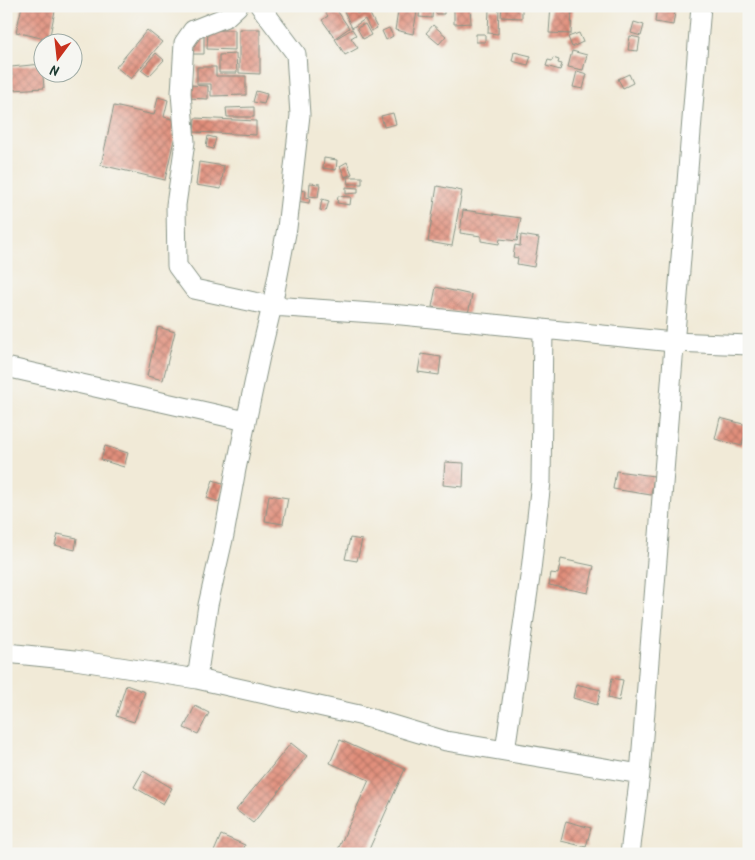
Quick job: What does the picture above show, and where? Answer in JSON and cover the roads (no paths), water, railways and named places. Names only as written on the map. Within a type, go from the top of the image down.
[{"type":"street","points":[[238,6],[226,17],[193,30],[184,43],[182,93],[185,142],[176,205],[177,266],[194,289],[272,306],[402,315],[673,342],[749,345]]},
{"type":"street","points":[[197,679],[208,604],[287,228],[300,115],[296,54],[260,6]]},
{"type":"street","points":[[630,854],[640,774],[701,6]]},
{"type":"street","points":[[505,750],[531,570],[541,482],[543,329]]},
{"type":"street","points":[[6,367],[246,421]]},
{"type":"street","points":[[6,653],[75,660],[197,679],[359,715],[446,742],[505,750],[640,774]]}]
